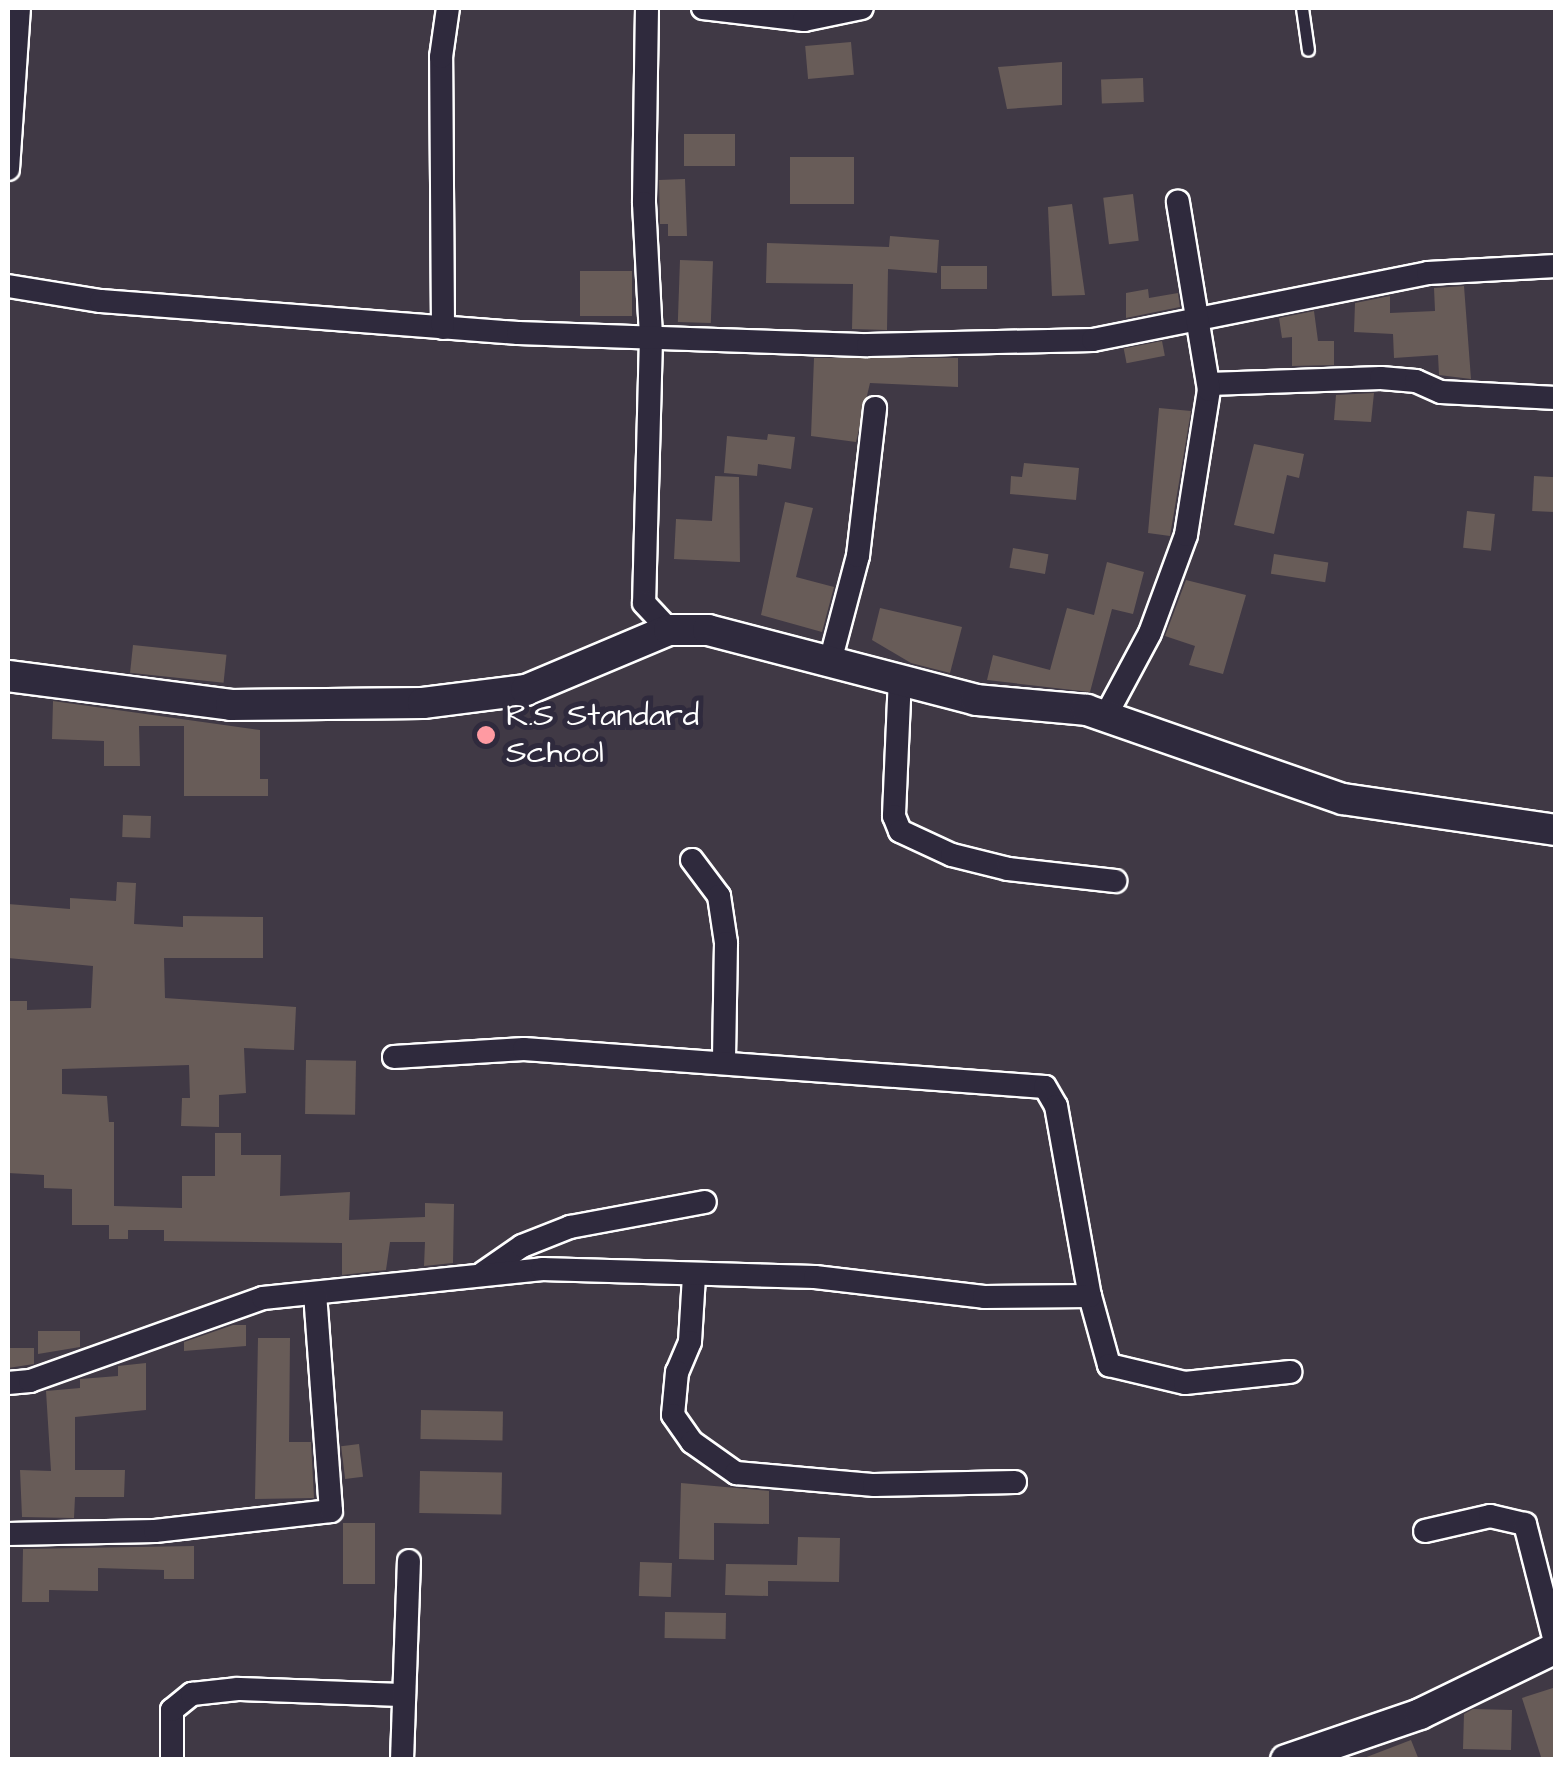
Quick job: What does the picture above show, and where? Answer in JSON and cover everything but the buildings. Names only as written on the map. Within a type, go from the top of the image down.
[{"type":"street","points":[[8,170],[18,8]]},
{"type":"street","points":[[443,328],[441,58],[448,8]]},
{"type":"street","points":[[647,8],[644,203],[651,338],[644,603],[669,630]]},
{"type":"street","points":[[704,8],[804,20],[862,8]]},
{"type":"street","points":[[1105,716],[1150,633],[1186,535],[1209,384],[1202,322],[1178,202]]},
{"type":"street","points":[[8,286],[102,302],[443,328],[868,345],[1094,340],[1202,322],[1428,274],[1556,266]]},
{"type":"street","points":[[1209,384],[1380,378],[1416,381],[1441,392],[1556,398]]},
{"type":"street","points":[[831,658],[858,556],[875,408]]},
{"type":"street","points":[[8,676],[231,705],[423,704],[526,690],[669,630],[708,630],[900,676],[976,700],[1105,716],[1344,800],[1556,830]]},
{"type":"street","points":[[900,676],[894,816],[900,831],[971,860],[1114,881]]},
{"type":"street","points":[[692,860],[719,896],[726,942],[724,1063]]},
{"type":"street","points":[[394,1056],[524,1050],[1044,1088],[1056,1106],[1090,1296],[1109,1366],[1121,1372],[1185,1383],[1290,1372]]},
{"type":"street","points":[[480,1275],[522,1246],[570,1226],[705,1202]]},
{"type":"street","points":[[8,1382],[30,1381],[263,1298],[542,1269],[816,1277],[984,1297],[1090,1296]]},
{"type":"street","points":[[694,1276],[690,1342],[677,1372],[674,1415],[692,1442],[736,1473],[874,1485],[1015,1482]]},
{"type":"street","points":[[8,1534],[155,1531],[331,1511],[315,1294]]},
{"type":"street","points":[[1286,1760],[1420,1714],[1556,1647],[1526,1524],[1490,1516],[1425,1531]]},
{"type":"street","points":[[402,1760],[410,1560]]},
{"type":"street","points":[[172,1760],[172,1710],[192,1694],[238,1689],[403,1695]]},
{"type":"lane","points":[[1302,8],[1308,50]]},
{"type":"place","name":"R.S Standard School","points":[[486,735]]}]
